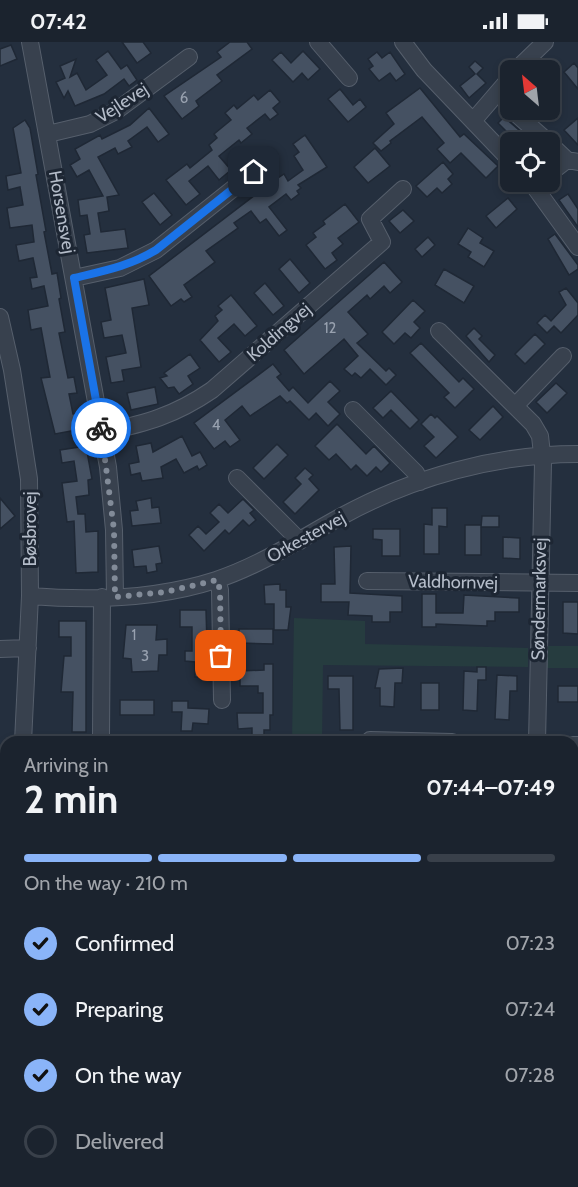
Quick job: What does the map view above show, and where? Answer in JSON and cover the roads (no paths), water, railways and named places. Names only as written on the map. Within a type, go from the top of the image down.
[{"type":"street","name":"Horsensvej","points":[[30,42],[102,433],[114,530],[101,736]]},
{"type":"street","points":[[318,42],[349,78]]},
{"type":"street","points":[[403,42],[424,70],[500,150]]},
{"type":"street","points":[[526,60],[545,42]]},
{"type":"street","name":"Vejlevej","points":[[48,134],[90,124],[116,111],[189,57]]},
{"type":"street","points":[[473,122],[500,90]]},
{"type":"street","points":[[496,95],[500,98]]},
{"type":"street","points":[[524,120],[537,132]]},
{"type":"street","points":[[560,152],[572,161]]},
{"type":"street","points":[[74,278],[120,268],[156,250],[270,159]]},
{"type":"street","name":"Koldingvej","points":[[102,433],[150,423],[185,409],[212,390],[382,242],[370,219],[403,189]]},
{"type":"street","points":[[541,192],[578,247]]},
{"type":"street","name":"Bøsbrovej","points":[[0,317],[6,370],[29,479],[30,596],[23,736]]},
{"type":"street","name":"Søndermarksvej","points":[[440,331],[533,424],[540,436],[543,456],[537,736]]},
{"type":"street","points":[[515,406],[563,356]]},
{"type":"street","points":[[353,410],[416,473],[420,482]]},
{"type":"street","name":"Orkestervej","points":[[30,596],[109,597],[165,592],[217,580],[261,561],[344,515],[420,482],[468,468],[543,456],[578,454]]},
{"type":"street","points":[[237,478],[300,541]]},
{"type":"street","points":[[217,580],[220,590],[222,700]]},
{"type":"street","name":"Valdhornvej","points":[[367,581],[578,583]]},
{"type":"street","points":[[0,649],[28,648]]}]
